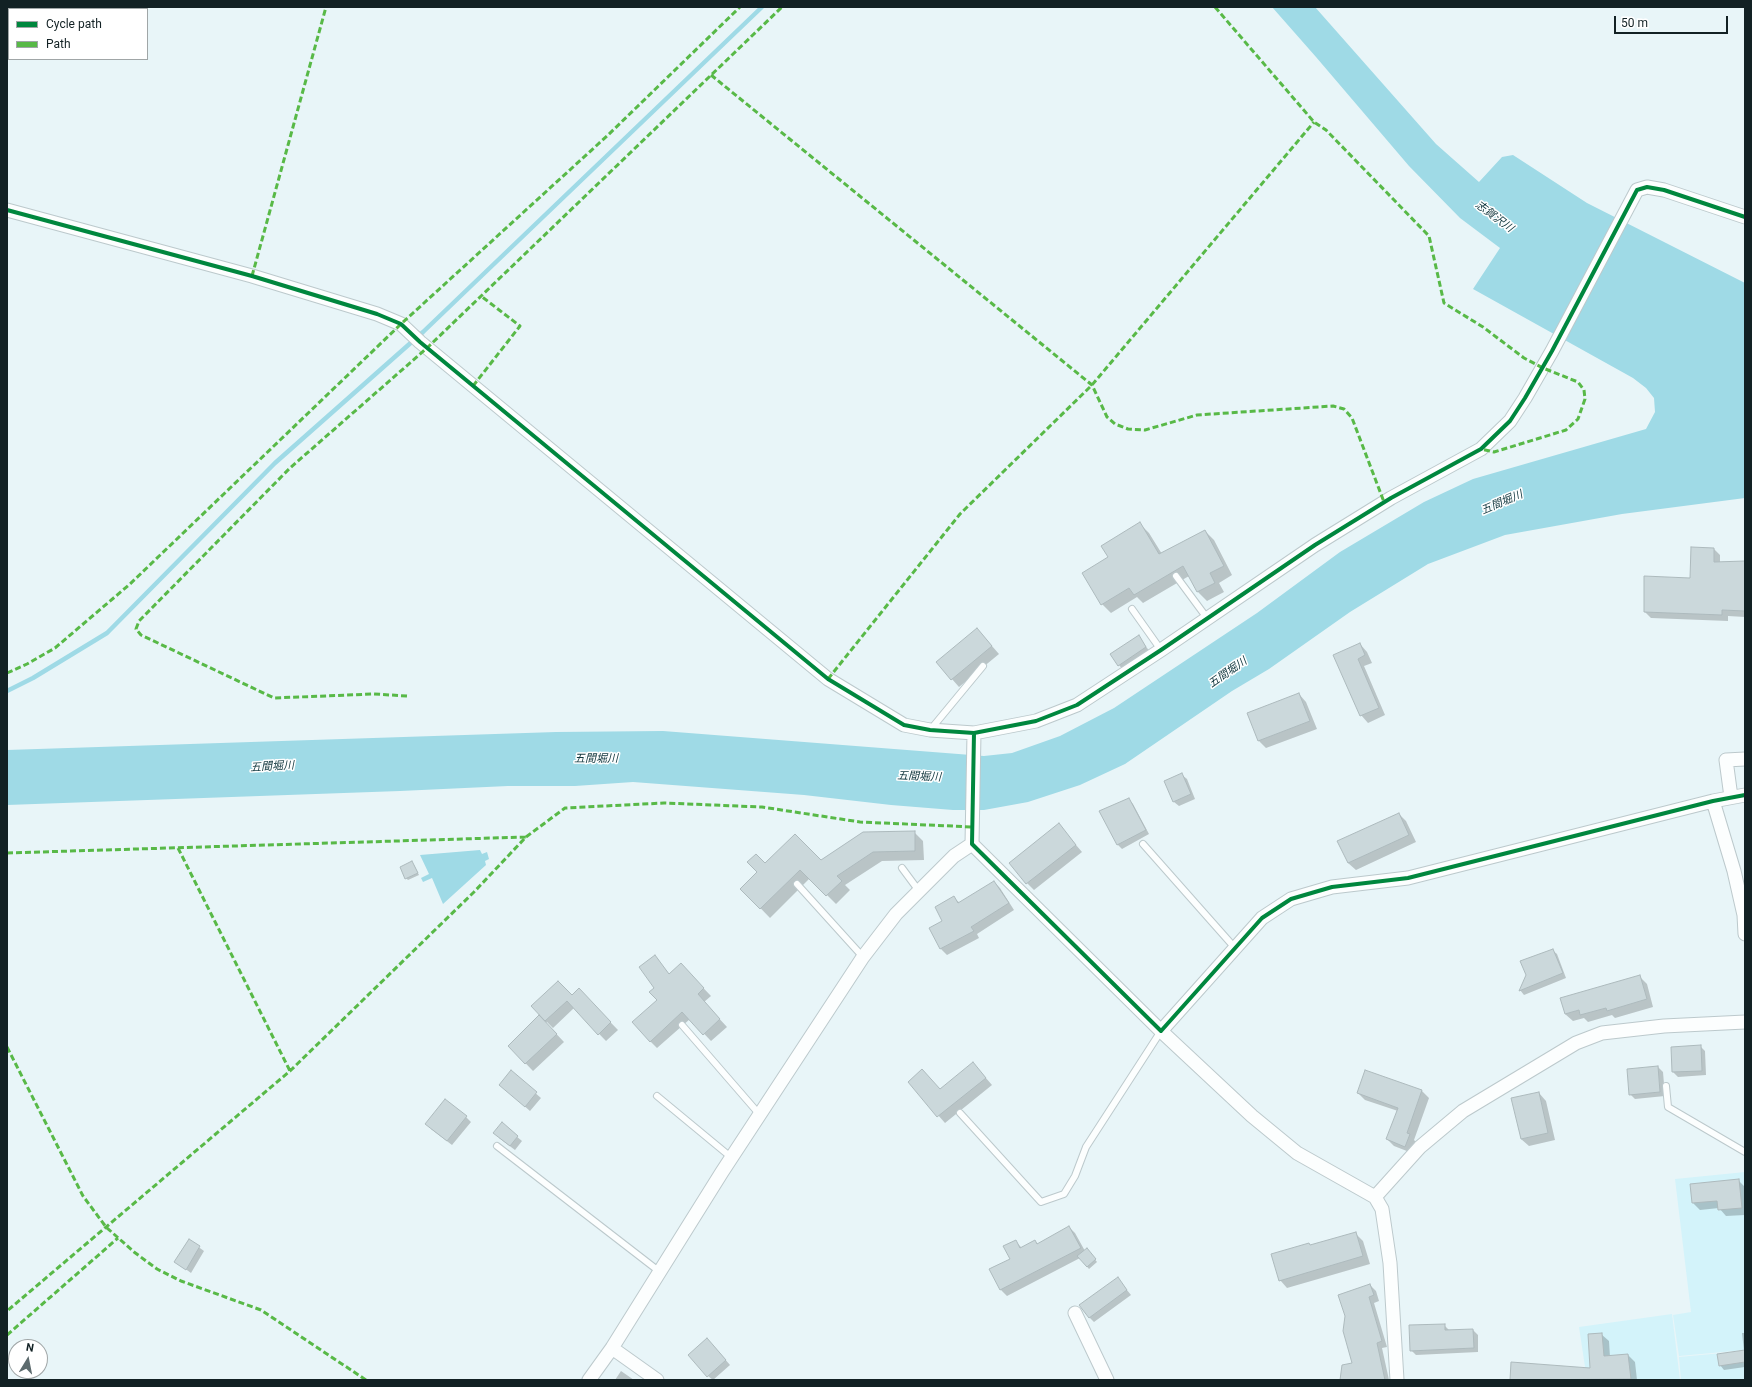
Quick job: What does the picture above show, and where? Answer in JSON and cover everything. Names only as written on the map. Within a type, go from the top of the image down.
[{"type":"street","points":[[7,210],[252,276],[377,314],[401,324],[420,342],[828,679],[904,725],[930,730],[974,733],[1036,722],[1077,705],[1161,650],[1321,541],[1391,498],[1481,449],[1510,421],[1552,351],[1637,190],[1647,187],[1664,190],[1745,217]]},
{"type":"street","points":[[974,733],[972,844],[1161,1031],[1252,1116],[1297,1153],[1375,1197],[1382,1209],[1390,1263],[1397,1380]]},
{"type":"street","points":[[1731,797],[1726,760],[1745,759]]},
{"type":"street","points":[[1161,1031],[1262,918],[1291,899],[1332,887],[1408,878],[1713,801],[1745,795]]},
{"type":"street","points":[[1713,801],[1734,871],[1744,915],[1745,934]]},
{"type":"street","points":[[589,1380],[612,1348],[732,1158],[863,958],[896,914],[954,856],[972,844]]},
{"type":"street","points":[[1375,1197],[1420,1147],[1463,1111],[1576,1043],[1602,1033],[1664,1026],[1745,1022]]},
{"type":"street","points":[[1075,1313],[1107,1380]]},
{"type":"street","points":[[612,1348],[657,1380]]},
{"type":"lane","points":[[1176,576],[1207,618]]},
{"type":"lane","points":[[1132,609],[1161,650]]},
{"type":"lane","points":[[930,730],[983,666]]},
{"type":"lane","points":[[1143,844],[1235,948]]},
{"type":"lane","points":[[902,868],[919,891]]},
{"type":"lane","points":[[797,884],[863,958]]},
{"type":"lane","points":[[682,1025],[760,1115]]},
{"type":"lane","points":[[960,1112],[1041,1202],[1064,1194],[1075,1176],[1086,1147],[1161,1031]]},
{"type":"lane","points":[[1666,1086],[1668,1107],[1745,1152]]},
{"type":"lane","points":[[657,1096],[732,1158]]},
{"type":"lane","points":[[497,1146],[660,1272]]},
{"type":"shaded area","points":[[1745,1172],[1745,1350],[1679,1356],[1673,1315],[1691,1312],[1675,1179]]},
{"type":"shaded area","points":[[1672,1314],[1680,1380],[1587,1380],[1579,1327]]},
{"type":"shaded area","points":[[1745,1351],[1745,1380],[1681,1380],[1679,1357]]},
{"type":"water","points":[[1272,7],[1315,7],[1436,144],[1479,182],[1502,157],[1513,155],[1587,203],[1745,283],[1745,498],[1622,514],[1505,535],[1428,564],[1350,612],[1269,669],[1232,691],[1125,764],[1080,785],[1028,802],[984,810],[953,810],[891,805],[804,795],[633,782],[575,786],[508,786],[7,805],[7,750],[556,732],[663,731],[984,756],[1012,753],[1060,736],[1114,708],[1257,613],[1340,552],[1424,502],[1473,479],[1646,429],[1655,412],[1654,398],[1646,388],[1633,378],[1473,289],[1500,248],[1460,218],[1409,166]]},
{"type":"water","points":[[480,850],[482,854],[487,852],[489,859],[485,861],[486,865],[443,904],[432,878],[423,882],[421,878],[429,874],[420,855]]},
{"type":"building","points":[[1140,522],[1159,554],[1205,530],[1224,566],[1210,573],[1215,583],[1197,592],[1183,566],[1134,595],[1129,588],[1101,605],[1082,573],[1108,557],[1101,546]]},
{"type":"building","points":[[1691,547],[1714,548],[1714,562],[1745,561],[1745,611],[1722,610],[1722,615],[1644,612],[1644,576],[1690,578]]},
{"type":"building","points":[[977,628],[992,646],[951,680],[936,662]]},
{"type":"building","points":[[1139,635],[1146,647],[1118,666],[1110,654]]},
{"type":"building","points":[[1360,643],[1365,655],[1358,659],[1379,708],[1360,716],[1333,655]]},
{"type":"building","points":[[1299,693],[1310,721],[1258,741],[1247,713]]},
{"type":"building","points":[[1182,773],[1191,794],[1173,802],[1164,781]]},
{"type":"building","points":[[1129,798],[1146,830],[1117,845],[1099,811]]},
{"type":"building","points":[[1399,813],[1409,835],[1348,863],[1337,841]]},
{"type":"building","points":[[1059,823],[1076,845],[1026,884],[1009,863]]},
{"type":"building","points":[[915,831],[915,851],[873,852],[837,876],[842,881],[826,896],[800,870],[760,909],[740,889],[757,872],[747,862],[756,854],[765,863],[795,834],[821,860],[863,832]]},
{"type":"building","points":[[412,861],[418,873],[405,879],[400,867]]},
{"type":"building","points":[[994,881],[1009,903],[971,927],[974,931],[940,949],[929,928],[942,921],[935,907],[954,896],[958,903]]},
{"type":"building","points":[[1553,949],[1563,973],[1519,991],[1526,975],[1520,961]]},
{"type":"building","points":[[655,955],[669,974],[681,963],[704,988],[698,994],[720,1019],[703,1035],[682,1012],[650,1042],[632,1022],[657,1000],[649,992],[654,988],[639,967]]},
{"type":"building","points":[[1640,975],[1647,999],[1607,1011],[1606,1008],[1580,1015],[1579,1010],[1565,1014],[1560,998]]},
{"type":"building","points":[[558,981],[572,995],[579,988],[611,1022],[598,1035],[567,1001],[545,1021],[531,1006]]},
{"type":"building","points":[[539,1015],[557,1034],[525,1064],[508,1046]]},
{"type":"building","points":[[1701,1045],[1702,1071],[1672,1072],[1671,1047]]},
{"type":"building","points":[[973,1062],[986,1078],[937,1117],[908,1082],[922,1069],[940,1089]]},
{"type":"building","points":[[1658,1066],[1660,1092],[1629,1095],[1627,1069]]},
{"type":"building","points":[[511,1070],[537,1092],[525,1107],[499,1085]]},
{"type":"building","points":[[1365,1070],[1422,1090],[1407,1133],[1410,1134],[1405,1147],[1386,1139],[1398,1108],[1357,1093]]},
{"type":"building","points":[[1539,1092],[1548,1133],[1521,1139],[1511,1098]]},
{"type":"building","points":[[445,1099],[467,1116],[447,1141],[425,1124]]},
{"type":"building","points":[[502,1122],[518,1136],[510,1146],[493,1133]]},
{"type":"building","points":[[1739,1179],[1742,1208],[1718,1210],[1717,1201],[1692,1203],[1690,1184]]},
{"type":"building","points":[[1069,1226],[1081,1248],[1000,1290],[989,1269],[1010,1259],[1003,1246],[1016,1240],[1020,1248],[1035,1240],[1037,1244]]},
{"type":"building","points":[[1356,1232],[1363,1256],[1279,1281],[1271,1254]]},
{"type":"building","points":[[189,1239],[200,1246],[186,1270],[174,1262]]},
{"type":"building","points":[[1087,1248],[1096,1259],[1087,1267],[1077,1256]]},
{"type":"building","points":[[1118,1277],[1127,1290],[1089,1318],[1079,1305]]},
{"type":"building","points":[[1370,1284],[1374,1295],[1369,1297],[1382,1341],[1377,1343],[1385,1380],[1340,1380],[1342,1365],[1352,1363],[1343,1331],[1345,1316],[1338,1295]]},
{"type":"building","points":[[1445,1324],[1445,1330],[1473,1329],[1474,1348],[1410,1351],[1409,1325]]},
{"type":"building","points":[[1602,1333],[1604,1356],[1628,1354],[1631,1379],[1510,1380],[1511,1362],[1590,1368],[1588,1334]]},
{"type":"building","points":[[707,1338],[726,1360],[707,1377],[688,1355]]},
{"type":"building","points":[[1745,1350],[1745,1362],[1719,1366],[1717,1354]]},
{"type":"waterway","points":[[7,691],[33,678],[107,633],[275,463],[423,332],[762,7]]},
{"type":"marked path","points":[[252,276],[326,7]]},
{"type":"marked path","points":[[7,673],[27,664],[55,648],[130,584],[401,324],[607,136],[740,7]]},
{"type":"marked path","points":[[407,696],[374,694],[274,698],[141,635],[136,629],[139,621],[290,468],[427,348],[782,7]]},
{"type":"marked path","points":[[1215,7],[1314,122],[1326,130],[1429,236],[1444,303],[1483,327],[1524,358],[1543,368],[1578,382],[1584,390],[1585,399],[1578,419],[1566,430],[1494,452],[1481,449]]},
{"type":"marked path","points":[[711,75],[1092,385],[1107,417],[1115,424],[1128,429],[1145,430],[1197,415],[1333,406],[1344,409],[1352,418],[1384,502]]},
{"type":"marked path","points":[[828,679],[960,514],[1092,385],[1314,122]]},
{"type":"marked path","points":[[473,386],[520,326],[481,296]]},
{"type":"marked path","points":[[526,837],[565,808],[664,803],[762,807],[860,822],[973,827]]},
{"type":"marked path","points":[[7,853],[526,837],[474,892],[290,1071],[7,1311]]},
{"type":"marked path","points":[[178,848],[290,1071]]},
{"type":"marked path","points":[[7,1047],[83,1196],[106,1227],[134,1252],[157,1269],[181,1281],[261,1310],[366,1380]]},
{"type":"marked path","points":[[7,1335],[118,1238]]},
{"type":"cycle path","points":[[7,210],[252,276],[377,314],[401,324],[420,342],[828,679],[904,725],[930,730],[974,733],[1036,721],[1077,705],[1161,650],[1315,545],[1391,498],[1481,449],[1510,421],[1525,398],[1552,351],[1637,190],[1647,187],[1664,190],[1745,217]]},
{"type":"cycle path","points":[[974,733],[972,844],[1161,1031],[1262,918],[1291,899],[1332,887],[1408,878],[1713,801],[1745,795]]},
{"type":"water label","name":"志賀沢川","points":[[1494,217]]},
{"type":"water label","name":"五間堀川","points":[[1502,503]]},
{"type":"water label","name":"五間堀川","points":[[1228,673]]},
{"type":"water label","name":"五間堀川","points":[[596,759]]},
{"type":"water label","name":"五間堀川","points":[[272,767]]},
{"type":"water label","name":"五間堀川","points":[[919,777]]}]
